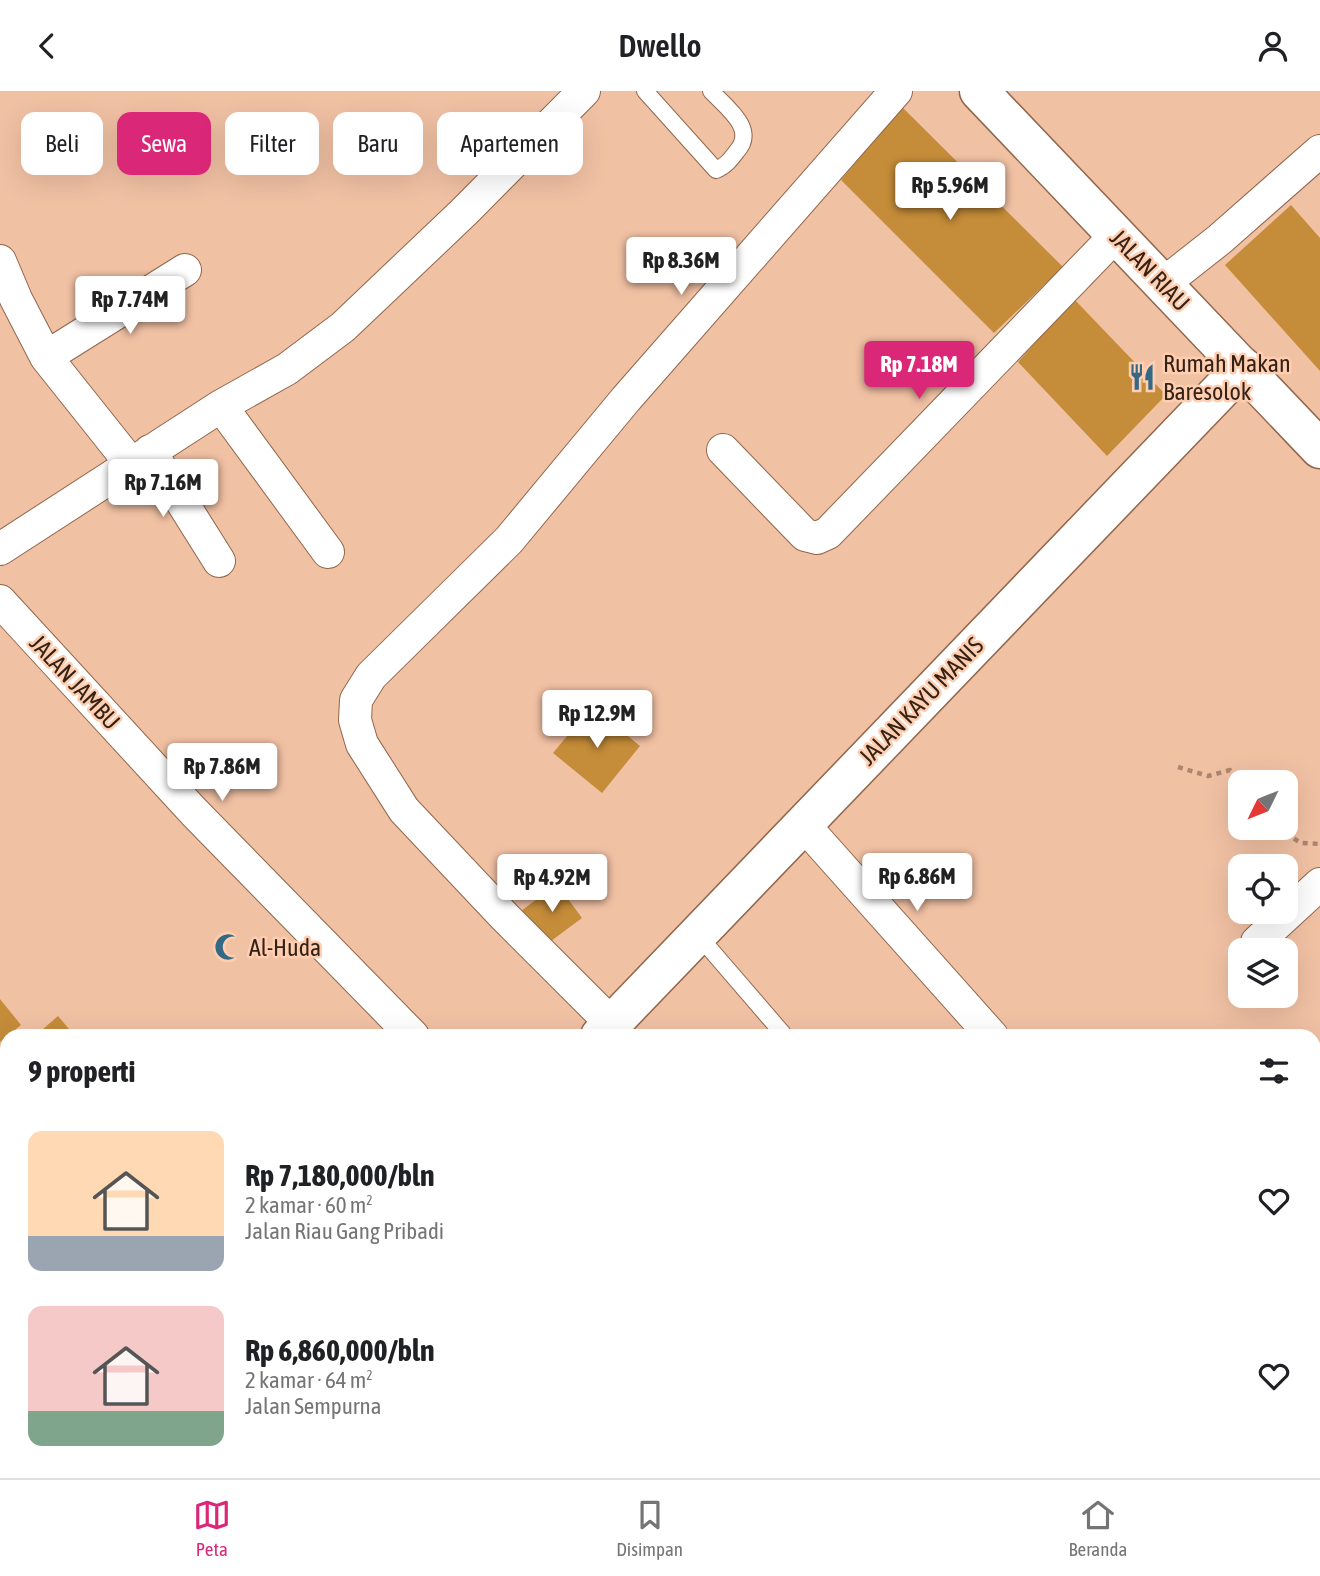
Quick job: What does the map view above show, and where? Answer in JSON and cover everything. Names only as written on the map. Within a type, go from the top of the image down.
[{"type":"street","points":[[0,549],[221,406],[287,369],[343,327],[464,212],[584,91]]},
{"type":"street","points":[[605,1029],[404,810],[362,744],[355,720],[356,700],[371,676],[509,540],[626,399],[896,91]]},
{"type":"street","name":"JALAN RIAU","points":[[979,91],[1320,449]]},
{"type":"street","points":[[1163,284],[1220,239],[1320,151]]},
{"type":"street","points":[[723,450],[805,535],[817,538],[828,533],[1116,235]]},
{"type":"street","points":[[0,261],[46,357],[141,458],[219,561]]},
{"type":"street","points":[[46,357],[185,270]]},
{"type":"street","name":"JALAN KAYU MANIS","points":[[607,1029],[1242,367]]},
{"type":"street","points":[[221,406],[328,552]]},
{"type":"street","name":"JALAN JAMBU","points":[[0,601],[194,812],[406,1029]]},
{"type":"street","points":[[803,824],[986,1029]]},
{"type":"street","points":[[1259,938],[1320,884]]},
{"type":"lane","points":[[645,91],[716,170],[724,166],[743,146],[745,137],[743,125],[711,91]]},
{"type":"lane","points":[[698,935],[779,1029]]},
{"type":"path","points":[[1178,767],[1208,776],[1228,771]]},
{"type":"path","points":[[1296,840],[1301,843],[1320,843]]},
{"type":"building","points":[[902,107],[1063,267],[994,333],[841,180]]},
{"type":"building","points":[[1291,205],[1320,238],[1320,371],[1225,265]]},
{"type":"building","points":[[1074,299],[1166,395],[1107,456],[1018,362]]},
{"type":"building","points":[[592,706],[640,746],[602,793],[553,753]]},
{"type":"building","points":[[557,884],[582,918],[547,944],[521,911]]},
{"type":"building","points":[[0,999],[21,1025],[16,1029],[0,1029]]},
{"type":"building","points":[[58,1016],[69,1029],[43,1029]]},
{"type":"place","name":"Rumah Makan Baresolok","points":[[1142,377]]},
{"type":"place","name":"Al-Huda","points":[[228,947]]}]
